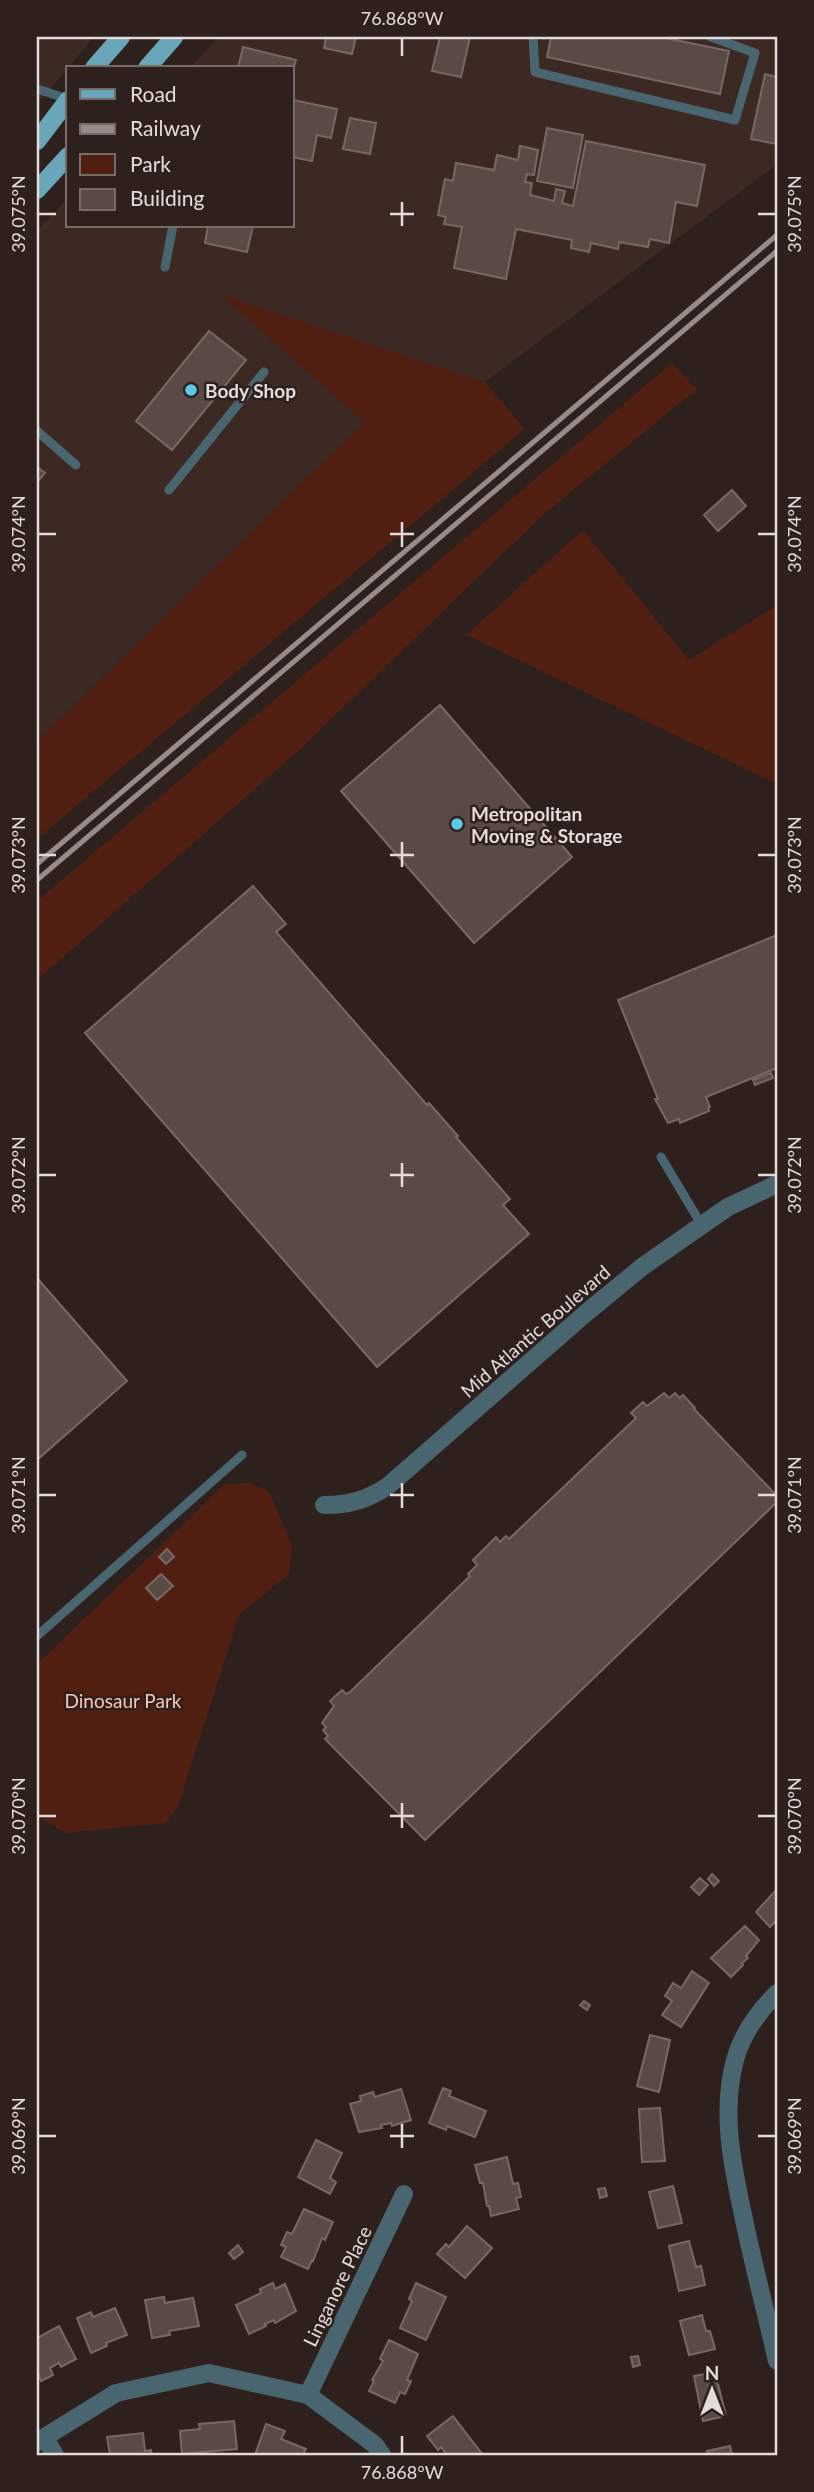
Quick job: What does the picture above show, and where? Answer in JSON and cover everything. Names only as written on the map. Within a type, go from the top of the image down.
[{"type":"main road","points":[[96,66],[121,37]]},
{"type":"main road","points":[[149,66],[174,37]]},
{"type":"main road","points":[[37,141],[66,103]]},
{"type":"main road","points":[[37,190],[66,158]]},
{"type":"street","name":"Mid Atlantic Boulevard","points":[[324,1505],[359,1502],[374,1496],[642,1267],[728,1207],[777,1184]]},
{"type":"street","points":[[777,1993],[759,2012],[744,2036],[735,2060],[728,2110],[734,2170],[777,2361]]},
{"type":"street","name":"Linganore Place","points":[[307,2395],[404,2194]]},
{"type":"street","points":[[55,2455],[41,2440],[116,2393],[209,2373],[307,2395],[375,2445],[382,2455]]},
{"type":"lane","points":[[533,37],[535,72],[735,120],[755,53],[711,37]]},
{"type":"lane","points":[[37,89],[66,99]]},
{"type":"lane","points":[[165,267],[173,228]]},
{"type":"lane","points":[[169,490],[264,372]]},
{"type":"lane","points":[[37,431],[76,466]]},
{"type":"lane","points":[[661,1157],[701,1224]]},
{"type":"lane","points":[[37,1636],[242,1455]]},
{"type":"shaded area","points":[[37,37],[94,37],[69,66],[66,66],[66,70],[37,104]]},
{"type":"shaded area","points":[[219,37],[777,37],[777,164],[485,382],[222,295],[364,422],[37,742],[37,231],[66,200],[66,228],[294,228],[294,66],[191,66]]},
{"type":"green space","points":[[220,294],[485,382],[525,429],[37,839],[37,742],[364,422]]},
{"type":"green space","points":[[672,363],[697,389],[544,514],[296,753],[37,980],[37,901]]},
{"type":"green space","points":[[583,530],[689,660],[777,605],[777,784],[466,635]]},
{"type":"green space","name":"Dinosaur Park","points":[[248,1483],[268,1490],[292,1545],[289,1574],[239,1615],[178,1807],[165,1823],[66,1833],[47,1822],[37,1812],[37,1664],[225,1484]]},
{"type":"building","points":[[326,37],[356,37],[352,54],[324,48]]},
{"type":"building","points":[[440,37],[470,37],[461,77],[432,71]]},
{"type":"building","points":[[551,37],[661,37],[729,51],[720,94],[547,57]]},
{"type":"building","points":[[243,47],[296,60],[294,67],[238,66]]},
{"type":"building","points":[[765,74],[777,77],[777,144],[751,139]]},
{"type":"building","points":[[294,100],[337,109],[331,138],[317,135],[312,161],[294,157]]},
{"type":"building","points":[[350,118],[376,123],[370,154],[343,149]]},
{"type":"building","points":[[547,128],[583,135],[573,188],[537,181]]},
{"type":"building","points":[[586,141],[705,165],[697,206],[676,202],[669,243],[650,239],[648,247],[619,242],[618,249],[591,243],[589,252],[571,248],[572,240],[516,229],[506,279],[454,268],[462,227],[444,224],[446,217],[438,215],[445,179],[453,181],[456,163],[494,170],[497,155],[518,160],[520,146],[538,150],[534,175],[527,174],[525,182],[532,183],[530,195],[554,201],[556,189],[565,191],[562,203],[573,206]]},
{"type":"building","points":[[208,228],[253,228],[247,252],[205,243]]},
{"type":"building","name":"Body Shop","points":[[209,331],[246,360],[172,450],[136,421]]},
{"type":"building","points":[[37,467],[45,473],[37,482]]},
{"type":"building","points":[[732,490],[746,506],[718,531],[704,515]]},
{"type":"building","name":"Metropolitan Moving & Storage","points":[[440,705],[572,857],[474,943],[341,791]]},
{"type":"building","points":[[253,886],[286,924],[276,932],[427,1105],[429,1103],[458,1136],[456,1137],[510,1199],[503,1205],[529,1234],[377,1367],[85,1033]]},
{"type":"building","points":[[777,935],[777,1068],[706,1097],[709,1111],[680,1123],[679,1119],[668,1123],[655,1099],[658,1099],[618,1000]]},
{"type":"building","points":[[771,1073],[773,1078],[755,1085],[753,1080]]},
{"type":"building","points":[[37,1278],[127,1381],[37,1460]]},
{"type":"building","points":[[664,1393],[669,1398],[675,1393],[680,1398],[683,1395],[777,1496],[777,1502],[425,1840],[325,1739],[328,1736],[322,1723],[334,1706],[330,1701],[342,1690],[346,1694],[350,1692],[470,1576],[468,1574],[477,1565],[473,1560],[496,1537],[500,1542],[506,1536],[509,1539],[636,1418],[631,1413],[643,1402],[647,1406]]},
{"type":"building","points":[[167,1549],[174,1557],[166,1564],[159,1557]]},
{"type":"building","points":[[161,1574],[173,1586],[157,1600],[146,1588]]},
{"type":"building","points":[[712,1874],[719,1881],[714,1886],[708,1879]]},
{"type":"building","points":[[700,1878],[708,1885],[699,1895],[691,1887]]},
{"type":"building","points":[[777,1889],[777,1920],[770,1927],[756,1912]]},
{"type":"building","points":[[745,1926],[759,1940],[746,1956],[748,1958],[743,1965],[731,1977],[711,1958]]},
{"type":"building","points":[[692,1971],[709,1983],[681,2027],[662,2015],[672,2001],[665,1996],[673,1983],[681,1988]]},
{"type":"building","points":[[584,2001],[590,2005],[587,2010],[580,2005]]},
{"type":"building","points":[[650,2035],[670,2040],[659,2092],[637,2086]]},
{"type":"building","points":[[443,2088],[451,2091],[449,2096],[486,2111],[475,2137],[447,2126],[446,2130],[429,2123]]},
{"type":"building","points":[[401,2089],[411,2120],[359,2132],[350,2104],[361,2101],[360,2096],[373,2092],[375,2097]]},
{"type":"building","points":[[660,2108],[665,2161],[642,2162],[639,2109]]},
{"type":"building","points":[[316,2140],[342,2153],[330,2178],[336,2182],[330,2194],[298,2177]]},
{"type":"building","points":[[507,2157],[513,2184],[518,2183],[521,2197],[516,2198],[519,2209],[491,2216],[483,2183],[480,2183],[475,2165]]},
{"type":"building","points":[[673,2186],[682,2223],[658,2228],[649,2192]]},
{"type":"building","points":[[605,2188],[607,2196],[600,2198],[598,2189]]},
{"type":"building","points":[[304,2209],[333,2222],[325,2240],[322,2238],[308,2269],[281,2257],[286,2247],[281,2245],[287,2232],[292,2234]]},
{"type":"building","points":[[467,2226],[492,2248],[465,2278],[437,2254],[446,2244],[449,2247]]},
{"type":"building","points":[[689,2241],[696,2267],[701,2266],[705,2285],[679,2291],[669,2246]]},
{"type":"building","points":[[238,2245],[243,2252],[234,2259],[229,2253]]},
{"type":"building","points":[[273,2283],[275,2289],[285,2284],[296,2311],[249,2334],[236,2305],[261,2293],[260,2289]]},
{"type":"building","points":[[416,2283],[446,2297],[426,2340],[400,2328],[412,2301],[409,2299]]},
{"type":"building","points":[[164,2297],[165,2303],[193,2298],[199,2326],[169,2331],[170,2335],[152,2338],[145,2300]]},
{"type":"building","points":[[115,2308],[127,2335],[106,2343],[107,2346],[91,2353],[77,2318],[91,2312],[93,2317]]},
{"type":"building","points":[[702,2315],[715,2349],[689,2355],[680,2321]]},
{"type":"building","points":[[59,2326],[76,2359],[61,2367],[59,2363],[50,2368],[53,2375],[41,2381],[37,2371],[37,2338]]},
{"type":"building","points":[[389,2340],[418,2354],[407,2380],[411,2381],[405,2394],[400,2392],[395,2403],[369,2391]]},
{"type":"building","points":[[638,2356],[640,2365],[633,2367],[631,2357]]},
{"type":"building","points":[[715,2372],[726,2416],[703,2421],[694,2376]]},
{"type":"building","points":[[453,2416],[482,2454],[447,2455],[441,2447],[438,2450],[427,2436]]},
{"type":"building","points":[[234,2421],[237,2449],[182,2454],[180,2431],[200,2429],[199,2424]]},
{"type":"building","points":[[266,2424],[285,2431],[281,2439],[306,2449],[303,2455],[255,2455]]},
{"type":"building","points":[[143,2433],[145,2451],[151,2450],[152,2455],[110,2455],[107,2437]]},
{"type":"building","points":[[730,2446],[732,2455],[708,2455],[707,2451]]},
{"type":"railway","points":[[37,864],[777,235]]},
{"type":"railway","points":[[37,880],[777,251]]},
{"type":"place","name":"Body Shop","points":[[191,390]]},
{"type":"place","name":"Metropolitan Moving & Storage","points":[[457,824]]}]
